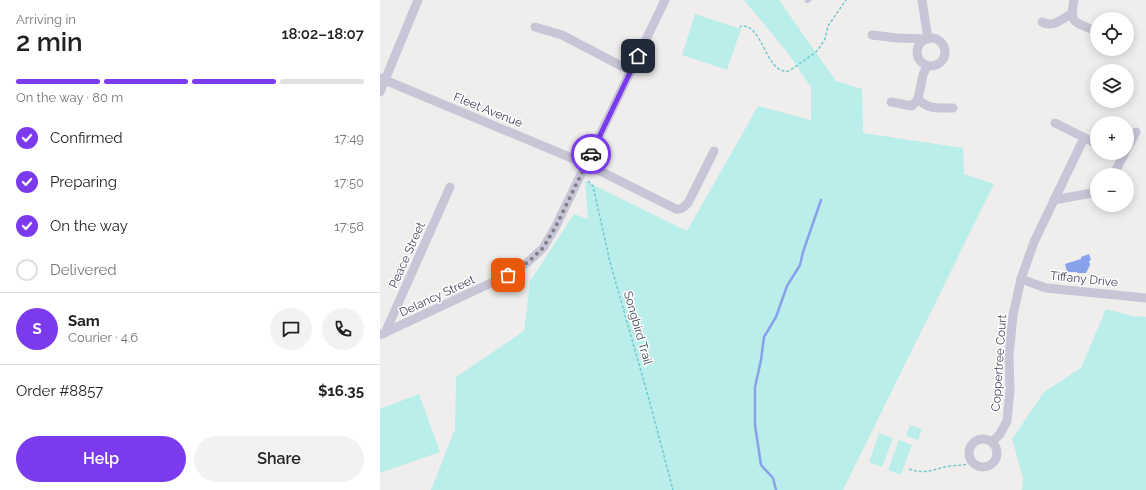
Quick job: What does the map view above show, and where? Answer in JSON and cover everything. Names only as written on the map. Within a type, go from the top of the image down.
[{"type":"street","points":[[380,92],[382,80],[418,0]]},
{"type":"street","name":"Delancy Street","points":[[383,334],[508,275],[528,262],[543,248],[556,226],[665,0]]},
{"type":"street","points":[[922,0],[928,39]]},
{"type":"street","points":[[1074,0],[1071,14],[1072,18],[1075,22],[1090,29]]},
{"type":"street","points":[[1042,22],[1047,25],[1056,23],[1071,14]]},
{"type":"street","points":[[536,27],[562,35],[631,71]]},
{"type":"street","points":[[872,35],[897,38],[936,39],[945,50],[945,54],[936,65],[927,66],[920,61],[917,52],[920,44],[928,39]]},
{"type":"street","points":[[891,102],[912,106],[918,99],[923,75],[927,66]]},
{"type":"street","name":"Fleet Avenue","points":[[382,80],[586,164],[676,209],[683,207],[690,200],[714,151]]},
{"type":"street","points":[[918,99],[923,105],[930,107],[952,108]]},
{"type":"street","points":[[1055,123],[1090,141]]},
{"type":"street","name":"Coppertree Court","points":[[992,442],[1000,434],[1007,420],[1010,390],[1009,356],[1014,315],[1021,279],[1034,242],[1084,138]]},
{"type":"street","name":"Peace Street","points":[[383,334],[450,187]]},
{"type":"street","points":[[1054,200],[1090,193]]},
{"type":"street","name":"Tiffany Drive","points":[[1021,279],[1046,288],[1146,298]]},
{"type":"street","points":[[979,439],[992,442],[995,446],[996,455],[992,463],[988,466],[980,466],[972,462],[968,453],[971,444],[979,439]]},
{"type":"path","points":[[740,28],[741,26],[750,28],[756,34],[769,57],[781,71],[789,72],[809,58],[820,47],[828,26],[846,0]]},
{"type":"path","name":"Songbird Trail","points":[[581,173],[593,186],[610,262],[673,490]]},
{"type":"path","points":[[908,469],[929,472],[950,466],[966,465],[972,462]]},
{"type":"shaded area","points":[[744,0],[779,0],[836,81],[862,89],[863,133],[963,148],[964,174],[994,184],[843,490],[431,490],[455,429],[456,377],[524,331],[530,281],[574,214],[588,219],[585,181],[687,231],[758,106],[811,120],[811,87],[787,52]]},
{"type":"shaded area","points":[[695,14],[741,29],[727,70],[682,55]]},
{"type":"shaded area","points":[[1106,309],[1137,317],[1146,317],[1146,490],[1022,490],[1023,478],[1012,439],[1044,392],[1081,368]]},
{"type":"shaded area","points":[[419,394],[440,452],[380,473],[380,409]]},
{"type":"shaded area","points":[[910,425],[922,429],[918,440],[906,436]]},
{"type":"shaded area","points":[[879,433],[893,438],[882,467],[869,462]]},
{"type":"shaded area","points":[[899,440],[912,445],[901,475],[888,470]]},
{"type":"water","points":[[1089,254],[1091,260],[1089,261],[1090,265],[1086,273],[1067,272],[1065,264],[1081,259],[1081,257]]},
{"type":"waterway","points":[[776,490],[773,478],[761,465],[755,425],[755,387],[764,337],[776,317],[787,286],[800,265],[821,200]]},
{"type":"way so far","points":[[508,275],[528,262],[543,248],[556,226],[591,154]]},
{"type":"route","points":[[591,154],[638,56]]}]
